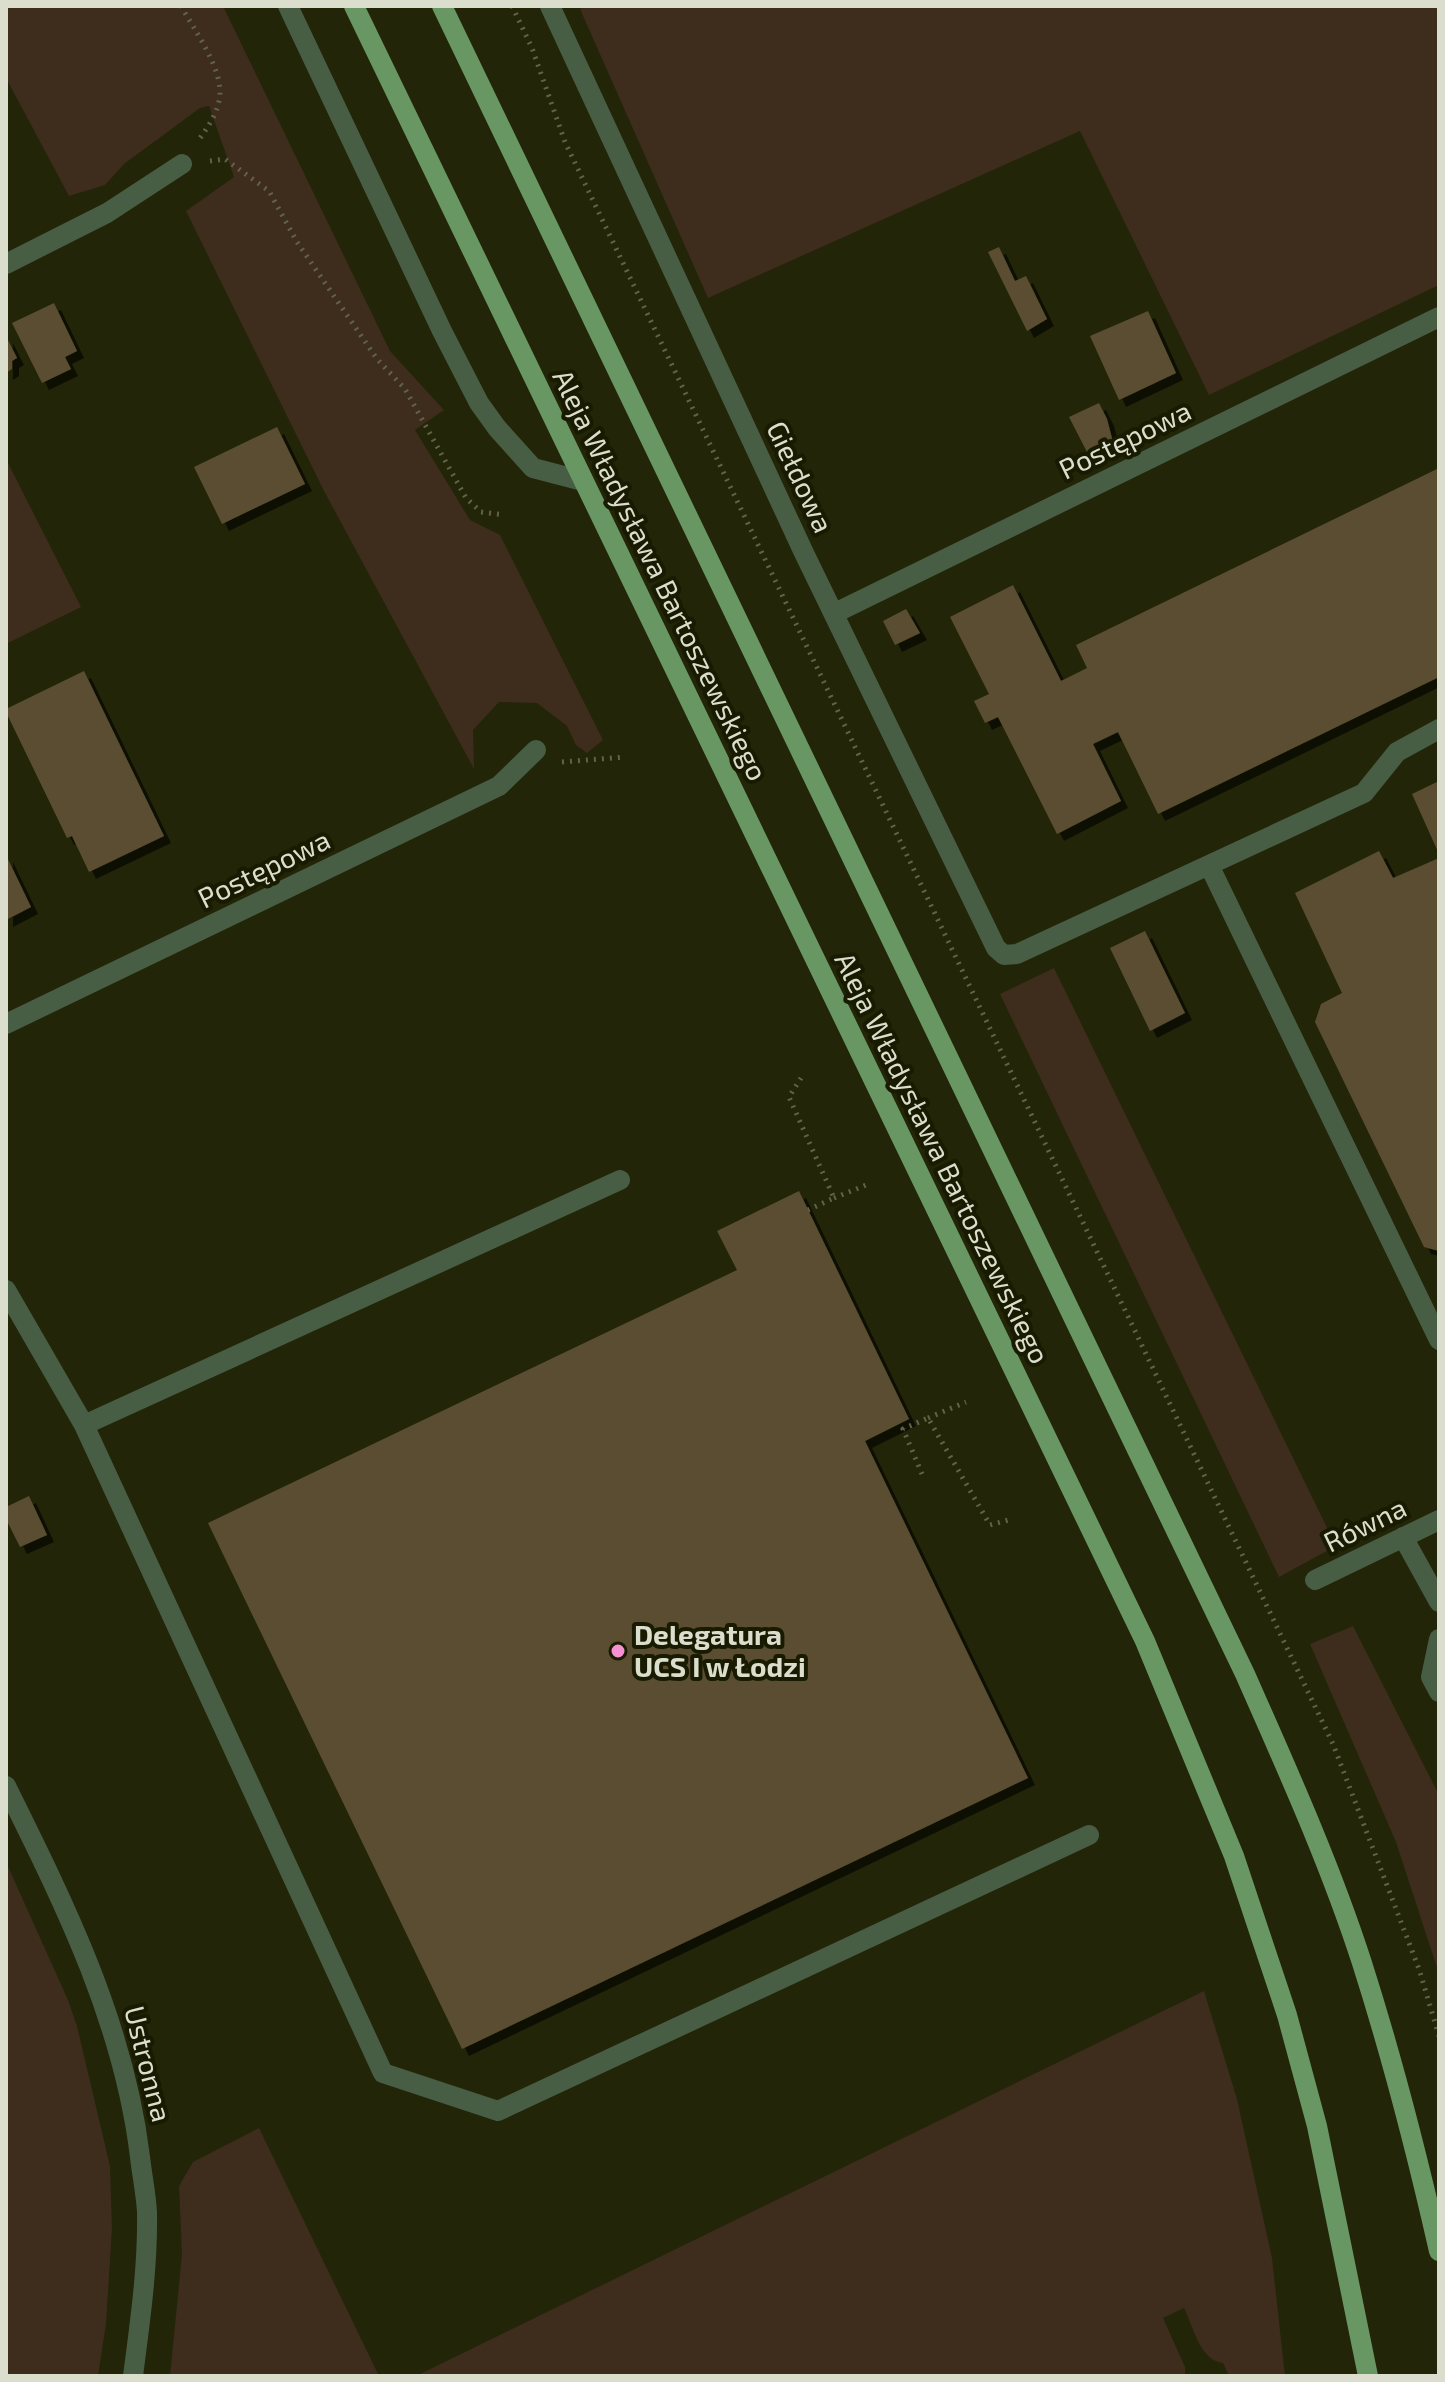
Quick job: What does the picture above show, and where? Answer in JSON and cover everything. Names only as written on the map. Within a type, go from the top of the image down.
[{"type":"main road","name":"Aleja Władysława Bartoszewskiego","points":[[354,6],[1145,1641],[1234,1856],[1287,2015],[1317,2126],[1368,2376]]},
{"type":"main road","name":"Aleja Władysława Bartoszewskiego","points":[[442,6],[1245,1674],[1298,1795],[1361,1961],[1395,2074],[1439,2251]]},
{"type":"street","points":[[288,6],[479,403],[533,468],[583,481]]},
{"type":"street","name":"Giełdowa","points":[[550,6],[798,538],[996,948],[1004,955],[1017,954],[1209,865]]},
{"type":"street","points":[[6,264],[107,213],[182,164]]},
{"type":"street","name":"Postępowa","points":[[835,613],[1439,317]]},
{"type":"street","points":[[1439,729],[1397,752],[1364,793],[1209,865],[1439,1340]]},
{"type":"street","name":"Postępowa","points":[[6,1024],[499,786],[536,750]]},
{"type":"street","points":[[84,1425],[620,1180]]},
{"type":"street","points":[[6,1290],[84,1425],[383,2073],[498,2111],[1089,1835]]},
{"type":"street","name":"Równa","points":[[1315,1580],[1439,1520]]},
{"type":"street","points":[[1403,1537],[1439,1602]]},
{"type":"street","points":[[1439,1639],[1431,1677],[1439,1692]]},
{"type":"street","name":"Ustronna","points":[[6,1786],[93,1971],[126,2074],[136,2123],[147,2211],[143,2298],[133,2376]]},
{"type":"path","points":[[181,6],[214,65],[220,98],[211,122],[182,164]]},
{"type":"path","points":[[512,6],[532,48],[565,142],[1333,1744],[1419,1969],[1439,2036]]},
{"type":"path","points":[[182,164],[225,159],[269,191],[297,242],[377,359],[405,389],[466,498],[481,512],[504,515]]},
{"type":"path","points":[[519,767],[625,757]]},
{"type":"path","points":[[801,1078],[789,1097],[834,1198]]},
{"type":"path","points":[[808,1210],[866,1185]]},
{"type":"path","points":[[922,1474],[903,1429],[966,1402]]},
{"type":"path","points":[[928,1418],[990,1525],[1012,1519]]},
{"type":"shaded area","points":[[6,6],[223,6],[390,351],[444,410],[415,430],[470,520],[500,535],[603,740],[587,753],[576,745],[567,726],[537,703],[499,702],[473,730],[474,769],[324,491],[186,211],[234,177],[209,106],[200,108],[124,164],[105,185],[69,196],[6,78]]},
{"type":"shaded area","points":[[587,6],[1439,6],[1439,285],[1209,395],[1080,131],[708,298],[580,9]]},
{"type":"shaded area","points":[[6,459],[81,607],[6,644]]},
{"type":"shaded area","points":[[1054,968],[1336,1546],[1279,1577],[1000,994]]},
{"type":"shaded area","points":[[1353,1626],[1439,1795],[1439,1974],[1396,1842],[1310,1644]]},
{"type":"shaded area","points":[[6,1862],[77,2026],[110,2166],[112,2228],[106,2324],[98,2376],[6,2376]]},
{"type":"shaded area","points":[[1204,1991],[1237,2099],[1272,2258],[1285,2376],[1229,2376],[1223,2363],[1215,2361],[1203,2349],[1184,2308],[1163,2318],[1185,2367],[1185,2376],[416,2376]]},
{"type":"shaded area","points":[[259,2128],[379,2376],[170,2376],[182,2254],[179,2186],[193,2162]]},
{"type":"building","points":[[999,247],[1015,281],[1026,276],[1047,319],[1027,331],[988,252]]},
{"type":"building","points":[[54,303],[77,351],[65,357],[71,369],[42,383],[12,323]]},
{"type":"building","points":[[1148,311],[1176,373],[1119,400],[1090,336]]},
{"type":"building","points":[[6,336],[17,358],[12,361],[12,369],[6,373]]},
{"type":"building","points":[[1099,403],[1113,442],[1088,454],[1069,417]]},
{"type":"building","points":[[277,427],[305,484],[222,524],[194,467]]},
{"type":"building","points":[[1439,468],[1439,677],[1158,814],[1118,732],[1093,744],[1121,801],[1057,834],[998,717],[985,723],[974,701],[989,694],[950,617],[1013,585],[1061,681],[1087,668],[1076,645]]},
{"type":"building","points":[[906,609],[920,633],[895,645],[883,621]]},
{"type":"building","points":[[84,671],[164,836],[89,872],[72,836],[67,838],[6,712],[6,709]]},
{"type":"building","points":[[1439,781],[1439,854],[1412,794]]},
{"type":"building","points":[[1379,851],[1393,878],[1439,858],[1439,1251],[1424,1247],[1315,1022],[1321,1004],[1342,993],[1295,893]]},
{"type":"building","points":[[6,855],[31,907],[6,920]]},
{"type":"building","points":[[1145,931],[1185,1013],[1150,1031],[1110,948]]},
{"type":"building","name":"Delegatura UCS I w Łodzi","points":[[799,1191],[909,1419],[865,1441],[1028,1778],[462,2049],[208,1523],[737,1270],[717,1231]]},
{"type":"building","points":[[29,1496],[47,1535],[20,1547],[6,1519],[6,1507]]},
{"type":"place","name":"Delegatura UCS I w Łodzi","points":[[618,1651]]}]
